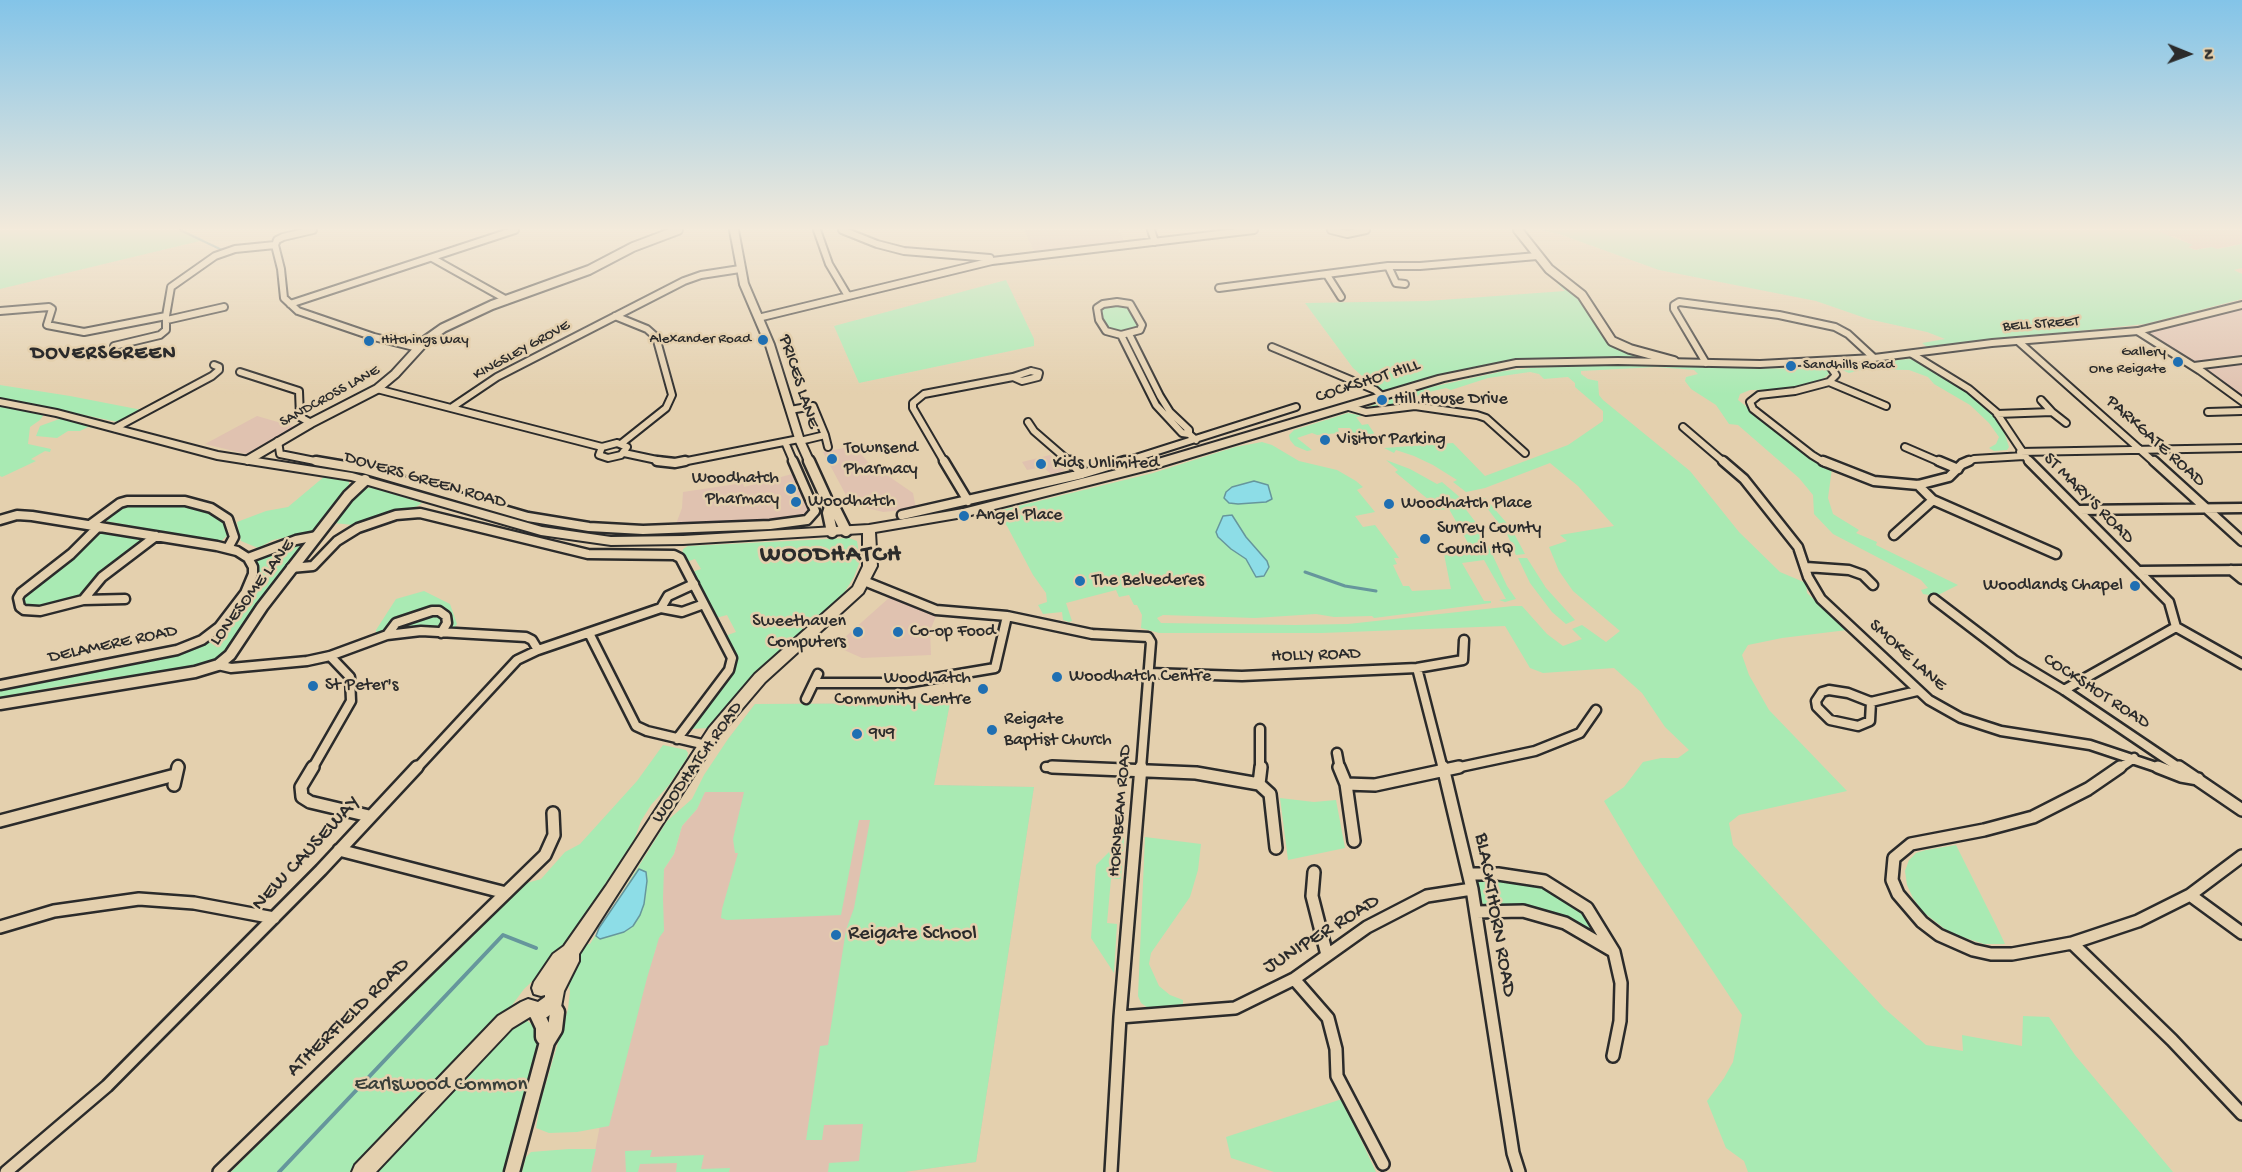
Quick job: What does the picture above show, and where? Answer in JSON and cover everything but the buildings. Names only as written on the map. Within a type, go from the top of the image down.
[{"type":"main road","name":"BELL STREET","points":[[1912,354],[2138,331],[2242,305]]},
{"type":"main road","points":[[2138,331],[2194,366],[2242,402]]},
{"type":"main road","name":"COCKSHOT HILL","points":[[846,531],[968,512],[1152,465],[1442,378],[1516,363],[1827,362],[1912,354]]},
{"type":"main road","name":"DOVERS GREEN ROAD","points":[[0,402],[57,413],[194,449],[248,460],[360,475],[515,525],[591,539],[631,542],[770,530],[846,531]]},
{"type":"main road","name":"WOODHATCH ROAD","points":[[542,1001],[570,961],[570,952],[706,745],[760,678],[844,604],[864,581],[872,557],[869,529]]},
{"type":"main road","points":[[362,1172],[505,1022],[542,1001]]},
{"type":"street","points":[[114,346],[165,332],[166,301],[171,287],[174,285]]},
{"type":"street","points":[[282,285],[284,298],[290,304],[314,317],[374,337],[418,348]]},
{"type":"street","points":[[290,304],[350,285]]},
{"type":"street","points":[[480,285],[507,300]]},
{"type":"street","name":"SANDCROSS LANE","points":[[248,460],[278,441],[377,389],[395,375],[418,348],[443,328],[549,285]]},
{"type":"street","name":"KINGSLEY GROVE","points":[[451,408],[497,377],[678,285]]},
{"type":"street","name":"PRICES LANE","points":[[744,285],[770,345],[800,440],[828,503],[832,532]]},
{"type":"street","points":[[841,285],[848,296]]},
{"type":"street","points":[[758,318],[893,285]]},
{"type":"street","points":[[1219,288],[1240,285]]},
{"type":"street","points":[[1333,285],[1341,297]]},
{"type":"street","points":[[1569,285],[1582,294],[1612,341],[1629,350],[1674,361]]},
{"type":"street","points":[[1117,302],[1130,304],[1142,328],[1125,335],[1106,331],[1099,320],[1098,306],[1117,302]]},
{"type":"street","points":[[1706,363],[1674,309],[1674,305],[1679,302],[1779,315],[1835,327],[1848,334],[1874,358]]},
{"type":"street","points":[[0,310],[49,307],[52,309],[47,325],[79,332],[97,331],[224,307]]},
{"type":"street","points":[[377,389],[602,447],[611,443],[622,443],[666,408],[672,395],[656,337],[647,329],[615,316]]},
{"type":"street","points":[[1125,335],[1156,405],[1182,433],[1189,434],[1197,440]]},
{"type":"street","name":"PARKGATE ROAD","points":[[2019,342],[2242,541]]},
{"type":"street","points":[[1272,347],[1374,390],[1382,396]]},
{"type":"street","name":"ST MARY'S ROAD","points":[[1912,354],[1969,389],[1997,414],[2022,454],[2169,602],[2176,627]]},
{"type":"street","points":[[2194,366],[2242,360]]},
{"type":"street","points":[[1827,362],[1836,375],[1829,382],[1796,391],[1754,397],[1750,402],[1751,405],[1812,455],[1828,464],[1874,481],[1918,486],[1941,480],[1962,464],[1979,457],[2242,448]]},
{"type":"street","points":[[115,428],[212,376],[219,370],[219,367],[214,365]]},
{"type":"street","points":[[240,372],[299,391],[300,417],[311,423]]},
{"type":"street","points":[[968,501],[914,408],[914,402],[924,394],[1013,377]]},
{"type":"street","points":[[1829,382],[1886,406]]},
{"type":"street","points":[[2041,400],[2066,423]]},
{"type":"street","points":[[790,410],[813,406],[828,447]]},
{"type":"street","points":[[1349,407],[1366,412],[1415,406],[1477,415],[1486,418],[1525,453]]},
{"type":"street","name":"COCKSHOT HILL","points":[[902,515],[1082,474],[1197,440],[1296,407]]},
{"type":"street","points":[[2208,412],[2242,411]]},
{"type":"street","points":[[1997,414],[2052,412]]},
{"type":"street","points":[[1028,422],[1039,436],[1062,453],[1082,474]]},
{"type":"street","name":"SMOKE LANE","points":[[1683,426],[1744,479],[1798,547],[1808,577],[1825,603],[1917,691],[1945,711],[2001,731],[2064,740],[2134,758],[2181,776],[2198,779]]},
{"type":"street","points":[[602,447],[599,454],[604,458],[612,458],[624,453],[675,463],[825,435]]},
{"type":"street","name":"DOVERS GREEN ROAD","points":[[278,441],[280,454],[360,475]]},
{"type":"street","name":"PRICES LANE","points":[[785,442],[815,511],[810,518]]},
{"type":"street","points":[[622,443],[627,447],[624,453]]},
{"type":"street","points":[[1905,447],[1958,469]]},
{"type":"street","name":"LONESOME LANE","points":[[0,704],[195,672],[218,665],[230,655],[262,606],[348,496],[360,475]]},
{"type":"street","points":[[1918,486],[1933,500],[2056,554]]},
{"type":"street","points":[[1894,534],[1933,500]]},
{"type":"street","points":[[125,599],[83,600],[32,611],[20,607],[18,598],[27,587],[71,554],[94,526],[120,503],[126,501],[192,502],[211,508],[228,519],[234,537],[228,548]]},
{"type":"street","points":[[811,502],[828,503]]},
{"type":"street","name":"PRICES LANE","points":[[828,503],[837,511],[846,531]]},
{"type":"street","points":[[2079,510],[2242,508]]},
{"type":"street","points":[[291,568],[313,566],[337,541],[358,528],[396,515],[420,513],[588,554],[674,555],[680,558],[730,652],[731,664],[677,739]]},
{"type":"street","points":[[0,520],[24,515],[228,548],[248,558],[296,540],[317,536]]},
{"type":"street","name":"DOVERS GREEN ROAD","points":[[770,530],[810,518]]},
{"type":"street","points":[[83,600],[102,577],[156,536]]},
{"type":"street","name":"DELAMERE ROAD","points":[[0,685],[177,650],[202,640],[219,627],[245,593],[253,574],[253,567],[248,558]]},
{"type":"street","points":[[1806,567],[1849,570],[1863,575],[1873,585]]},
{"type":"street","points":[[2231,570],[2242,579]]},
{"type":"street","points":[[2140,571],[2242,570]]},
{"type":"street","name":"HORNBEAM ROAD","points":[[864,581],[936,610],[1007,616],[1080,632],[1148,637],[1151,642],[1120,1017],[1111,1172]]},
{"type":"street","name":"NEW CAUSEWAY","points":[[662,608],[668,596],[694,584]]},
{"type":"street","name":"COCKSHOT ROAD","points":[[1934,599],[2014,660],[2064,690],[2242,810]]},
{"type":"street","name":"NEW CAUSEWAY","points":[[6,1172],[107,1086],[274,918],[517,660],[538,650],[662,608],[682,612],[704,604]]},
{"type":"street","points":[[387,635],[396,623],[432,610],[439,611],[446,616],[447,623],[441,633]]},
{"type":"street","points":[[814,683],[906,683],[995,668],[1007,616]]},
{"type":"street","points":[[2064,690],[2176,627],[2242,664]]},
{"type":"street","points":[[218,665],[242,668],[330,656],[387,635],[421,631],[526,638],[532,640],[538,650]]},
{"type":"street","points":[[589,633],[636,726],[646,731],[706,745]]},
{"type":"street","name":"HOLLY ROAD","points":[[1149,672],[1242,676],[1417,668],[1463,660],[1464,640]]},
{"type":"street","points":[[330,656],[350,677],[351,701],[301,787],[302,797],[310,802],[369,816]]},
{"type":"street","name":"BLACKTHORN ROAD","points":[[1417,668],[1469,874],[1513,1153],[1519,1172]]},
{"type":"street","points":[[806,699],[818,674]]},
{"type":"street","points":[[1870,702],[1870,721],[1858,726],[1830,720],[1817,707],[1816,701],[1822,692],[1830,690],[1848,693],[1870,702],[1917,691]]},
{"type":"street","points":[[1346,784],[1375,785],[1535,751],[1580,733],[1596,710]]},
{"type":"street","points":[[1259,784],[1262,751],[1260,729]]},
{"type":"street","points":[[1337,753],[1340,771],[1346,784],[1354,842]]},
{"type":"street","points":[[2134,758],[2060,805],[2012,824],[1911,844],[1894,858],[1892,880],[1898,894],[1922,922],[1956,944],[1991,954],[2013,954],[2072,943],[2138,921],[2190,895],[2242,856]]},
{"type":"street","points":[[1046,767],[1196,772],[1259,784],[1270,794],[1276,848]]},
{"type":"street","points":[[0,820],[176,775]]},
{"type":"street","name":"ATHERFIELD ROAD","points":[[219,1172],[545,855],[554,835],[553,813]]},
{"type":"street","points":[[339,850],[506,892]]},
{"type":"street","points":[[1314,872],[1312,896],[1327,955]]},
{"type":"street","points":[[1469,874],[1498,874],[1545,882],[1587,908],[1614,951],[1621,983],[1620,1021],[1613,1056]]},
{"type":"street","name":"JUNIPER ROAD","points":[[1120,1017],[1235,1008],[1294,979],[1367,927],[1427,896],[1472,889]]},
{"type":"street","points":[[2190,895],[2242,933]]},
{"type":"street","points":[[0,927],[54,912],[139,899],[194,903],[274,918]]},
{"type":"street","points":[[1476,912],[1523,911],[1565,923],[1614,951]]},
{"type":"street","points":[[2072,943],[2157,1025],[2242,1114]]},
{"type":"street","points":[[1294,979],[1328,1018],[1336,1049],[1337,1076],[1383,1164]]},
{"type":"street","points":[[512,1172],[547,1042],[543,1037],[542,1001]]},
{"type":"shaded area","points":[[2242,309],[2242,399],[2211,375],[2145,332]]},
{"type":"shaded area","points":[[257,416],[295,427],[246,454],[205,444]]},
{"type":"shaded area","points":[[854,446],[868,462],[913,493],[916,509],[883,512],[859,506],[848,499],[823,452]]},
{"type":"shaded area","name":"Kids Unlimited","points":[[1050,455],[1065,470],[1052,475],[1043,467],[1027,470],[1022,462]]},
{"type":"shaded area","points":[[792,474],[808,510],[804,517],[795,520],[676,524],[682,508],[683,492],[743,483],[744,487]]},
{"type":"shaded area","points":[[890,597],[936,616],[930,631],[931,655],[862,658],[835,646]]},
{"type":"shaded area","name":"Reigate School","points":[[950,703],[934,785],[1034,787],[976,1162],[904,1172],[591,1172],[605,1099],[656,948],[664,869],[674,854],[682,826],[697,809],[712,775],[732,741],[728,739],[755,704]]},
{"type":"green space","points":[[0,285],[18,285],[0,289]]},
{"type":"green space","points":[[988,285],[1008,285],[1034,339],[1034,346],[859,383],[834,326]]},
{"type":"green space","points":[[1559,285],[1564,285],[1580,298],[1604,339],[1610,344],[1656,360],[1515,361],[1386,392],[1377,389],[1353,368],[1305,303],[1427,301],[1565,291]]},
{"type":"green space","points":[[1733,285],[2242,285],[2242,299],[2145,324],[1927,347],[1922,343],[1945,339],[1927,332],[1868,319],[1816,301]]},
{"type":"green space","points":[[1123,304],[1131,308],[1138,327],[1135,331],[1115,333],[1106,328],[1100,310],[1104,305]]},
{"type":"green space","points":[[1916,360],[1973,395],[2000,420],[2009,447],[2007,450],[1994,451],[1989,448],[1996,444],[1999,437],[1989,423],[1970,405],[1934,384],[1928,377],[1909,370],[1865,369],[1849,373],[1840,369],[1842,366]]},
{"type":"green space","points":[[1628,364],[1828,370],[1829,374],[1811,384],[1795,389],[1750,390],[1740,394],[1738,400],[1810,457],[1832,468],[1828,498],[1833,514],[1859,530],[1856,533],[1877,542],[1876,545],[1958,585],[1936,596],[1923,594],[1921,590],[1928,588],[1921,580],[1833,534],[1814,514],[1813,495],[1799,478],[1738,425],[1729,424],[1716,405],[1691,389],[1685,381],[1686,377],[1698,374],[1694,370],[1656,367],[1581,371],[1581,374],[1588,379],[1598,381],[1599,395],[1603,400],[1690,471],[1739,532],[1780,572],[1806,583],[1807,593],[1847,630],[1782,638],[1748,645],[1742,655],[1749,675],[1769,710],[1847,791],[1739,815],[1729,823],[1733,845],[1884,1008],[1926,1045],[1963,1051],[1962,1035],[2022,1046],[2023,1016],[2049,1017],[2075,1055],[2173,1172],[1748,1172],[1744,1161],[1726,1148],[1707,1101],[1733,1062],[1742,1015],[1639,860],[1604,801],[1624,787],[1643,762],[1661,758],[1678,758],[1689,750],[1665,727],[1642,693],[1614,668],[1543,673],[1530,668],[1505,626],[1322,633],[1159,633],[1141,628],[1142,615],[1137,605],[1134,605],[1129,595],[1119,597],[1116,590],[1066,603],[1072,621],[1069,622],[1063,620],[1062,612],[1043,614],[1038,605],[1047,602],[1046,593],[1033,575],[1007,526],[994,512],[1153,473],[1235,447],[1262,442],[1272,445],[1299,461],[1337,470],[1363,487],[1357,490],[1375,512],[1355,516],[1363,527],[1375,525],[1395,552],[1399,558],[1394,558],[1397,564],[1393,565],[1403,586],[1409,586],[1412,591],[1451,589],[1444,554],[1472,550],[1449,509],[1435,510],[1429,500],[1395,472],[1398,470],[1386,460],[1410,469],[1437,484],[1442,482],[1469,505],[1464,507],[1480,528],[1507,586],[1516,599],[1505,602],[1499,600],[1506,599],[1484,560],[1462,563],[1484,601],[1491,601],[1491,603],[1374,618],[1372,616],[1334,617],[1316,614],[1255,618],[1163,615],[1157,618],[1161,623],[1348,624],[1522,606],[1547,634],[1563,646],[1582,639],[1572,629],[1582,625],[1606,642],[1620,631],[1573,591],[1559,571],[1549,547],[1567,541],[1560,535],[1614,526],[1578,486],[1550,463],[1485,488],[1466,492],[1453,482],[1457,480],[1433,465],[1414,456],[1396,450],[1394,453],[1384,448],[1453,443],[1485,476],[1568,445],[1603,421],[1603,411],[1575,387],[1575,383],[1568,377],[1544,379],[1539,374],[1530,372],[1488,378],[1451,390],[1446,388],[1420,394],[1415,399],[1420,403],[1366,410],[1364,408],[1427,388],[1504,371]]},
{"type":"green space","points":[[0,385],[142,410],[118,422],[0,398]]},
{"type":"green space","points":[[0,405],[45,413],[30,427],[28,444],[51,449],[50,452],[45,451],[31,459],[36,461],[2,477],[0,476]]},
{"type":"green space","points":[[1348,413],[1363,416],[1356,417],[1362,425],[1368,424],[1382,445],[1372,444],[1367,434],[1362,434],[1362,440],[1353,442],[1350,428],[1338,428],[1339,433],[1317,435],[1312,433],[1297,438],[1312,450],[1307,451],[1295,446],[1290,440],[1289,435],[1294,430]]},
{"type":"green space","points":[[65,417],[101,426],[68,431],[57,438],[36,436],[40,426]]},
{"type":"green space","points":[[325,476],[349,481],[349,485],[312,532],[273,540],[258,548],[241,541],[237,522],[266,511],[288,507]]},
{"type":"green space","points":[[371,487],[422,503],[411,510],[388,512],[353,525],[334,523],[360,491]]},
{"type":"green space","points":[[1485,498],[1511,528],[1525,554],[1516,555],[1507,534],[1480,499]]},
{"type":"green space","points":[[131,503],[179,504],[203,508],[223,520],[228,527],[228,535],[220,542],[105,521],[106,516],[122,505]]},
{"type":"green space","points":[[107,532],[146,538],[93,580],[81,597],[41,607],[26,605],[23,601],[25,594],[91,537]]},
{"type":"green space","points":[[849,538],[857,541],[860,561],[844,593],[739,691],[709,728],[690,729],[735,667],[736,657],[725,636],[736,632],[727,615],[716,618],[692,572],[701,569],[695,559],[686,562],[682,555],[683,549],[688,546]]},
{"type":"green space","points":[[302,541],[305,543],[225,652],[210,665],[167,673],[95,680],[0,697],[0,688],[176,654],[205,642],[219,632],[255,586],[259,576],[256,561],[259,557]]},
{"type":"green space","points":[[1518,558],[1527,558],[1546,588],[1575,620],[1566,624],[1552,612],[1530,583]]},
{"type":"green space","points":[[424,591],[450,604],[457,624],[452,631],[376,635],[376,630],[396,599]]},
{"type":"green space","name":"Reigate School","points":[[950,703],[934,785],[1034,787],[976,1162],[904,1172],[828,1172],[829,1163],[859,1161],[863,1124],[824,1125],[822,1140],[806,1140],[820,1046],[828,1045],[846,930],[854,908],[870,820],[859,820],[841,915],[727,920],[721,918],[722,909],[738,853],[735,853],[733,839],[744,792],[705,792],[697,809],[682,826],[674,854],[664,869],[664,931],[659,938],[647,978],[609,1126],[577,1132],[549,1133],[536,1128],[541,1100],[568,1009],[570,991],[568,982],[578,956],[587,944],[590,944],[667,821],[692,799],[704,775],[755,704]]},
{"type":"green space","name":"Earlswood Common","points":[[663,745],[686,750],[687,758],[669,785],[651,805],[641,821],[634,840],[584,916],[545,969],[524,989],[510,1008],[534,1026],[538,1045],[514,1146],[503,1172],[231,1172],[516,886],[541,879],[565,852],[580,844],[637,781]]},
{"type":"green space","points":[[1280,798],[1314,802],[1336,800],[1345,848],[1288,860]]},
{"type":"green space","points":[[1124,837],[1121,879],[1111,879],[1107,923],[1117,924],[1114,973],[1091,938],[1096,865]]},
{"type":"green space","points":[[1145,837],[1201,844],[1198,870],[1190,897],[1151,953],[1149,964],[1159,986],[1170,995],[1183,1000],[1183,1007],[1148,1008],[1141,1003],[1138,996]]},
{"type":"green space","points":[[1956,845],[2005,944],[1984,944],[1950,933],[1923,912],[1913,898],[1907,885],[1905,871],[1909,860],[1916,853]]},
{"type":"green space","points":[[1497,876],[1543,884],[1584,909],[1608,946],[1567,922],[1485,910],[1474,878]]},
{"type":"green space","points":[[1342,1099],[1376,1172],[1274,1172],[1231,1158],[1226,1137]]},
{"type":"green space","points":[[596,1149],[591,1172],[522,1172],[526,1157],[531,1152]]},
{"type":"green space","points":[[652,1150],[650,1157],[704,1155],[701,1169],[730,1168],[729,1172],[676,1172],[677,1163],[640,1164],[638,1172],[626,1172],[625,1151]]},
{"type":"water","points":[[1254,481],[1268,485],[1272,499],[1266,502],[1238,504],[1229,503],[1224,498],[1226,492],[1232,487]]},
{"type":"water","points":[[1232,515],[1246,537],[1267,561],[1269,567],[1264,576],[1256,577],[1246,559],[1218,537],[1216,532],[1223,516]]},
{"type":"water","points":[[639,869],[646,872],[647,881],[640,915],[633,926],[624,932],[600,939],[596,936],[599,928]]},
{"type":"waterway","points":[[1305,572],[1345,586],[1376,591]]},
{"type":"waterway","points":[[279,1172],[503,935],[536,948]]},
{"type":"place","name":"Alexander Road","points":[[763,340]]},
{"type":"place","name":"Hitchings Way","points":[[369,341]]},
{"type":"place","name":"Gallery One Reigate","points":[[2178,362]]},
{"type":"place","name":"Sandhills Road","points":[[1791,366]]},
{"type":"place","name":"Hill House Drive","points":[[1382,400]]},
{"type":"place","name":"Visitor Parking","points":[[1325,440]]},
{"type":"place","name":"Townsend Pharmacy","points":[[832,459]]},
{"type":"place","name":"Kids Unlimited","points":[[1041,464]]},
{"type":"place","name":"Woodhatch Pharmacy","points":[[791,489]]},
{"type":"place","name":"Woodhatch","points":[[796,502]]},
{"type":"place","name":"Woodhatch Place","points":[[1389,504]]},
{"type":"place","name":"Angel Place","points":[[964,516]]},
{"type":"place","name":"Surrey County Council HQ","points":[[1425,539]]},
{"type":"place","name":"The Belvederes","points":[[1080,581]]},
{"type":"place","name":"Woodlands Chapel","points":[[2135,586]]},
{"type":"place","name":"Sweethaven Computers","points":[[858,632]]},
{"type":"place","name":"Co-op Food","points":[[898,632]]},
{"type":"place","name":"Woodhatch Centre","points":[[1057,677]]},
{"type":"place","name":"St Peter's","points":[[313,686]]},
{"type":"place","name":"Woodhatch Community Centre","points":[[983,689]]},
{"type":"place","name":"Reigate Baptist Church","points":[[992,730]]},
{"type":"place","name":"9v9","points":[[857,734]]},
{"type":"place","name":"Reigate School","points":[[836,935]]},
{"type":"district","name":"DOVERSGREEN","points":[[104,355]]},
{"type":"district","name":"WOODHATCH","points":[[831,556]]}]
